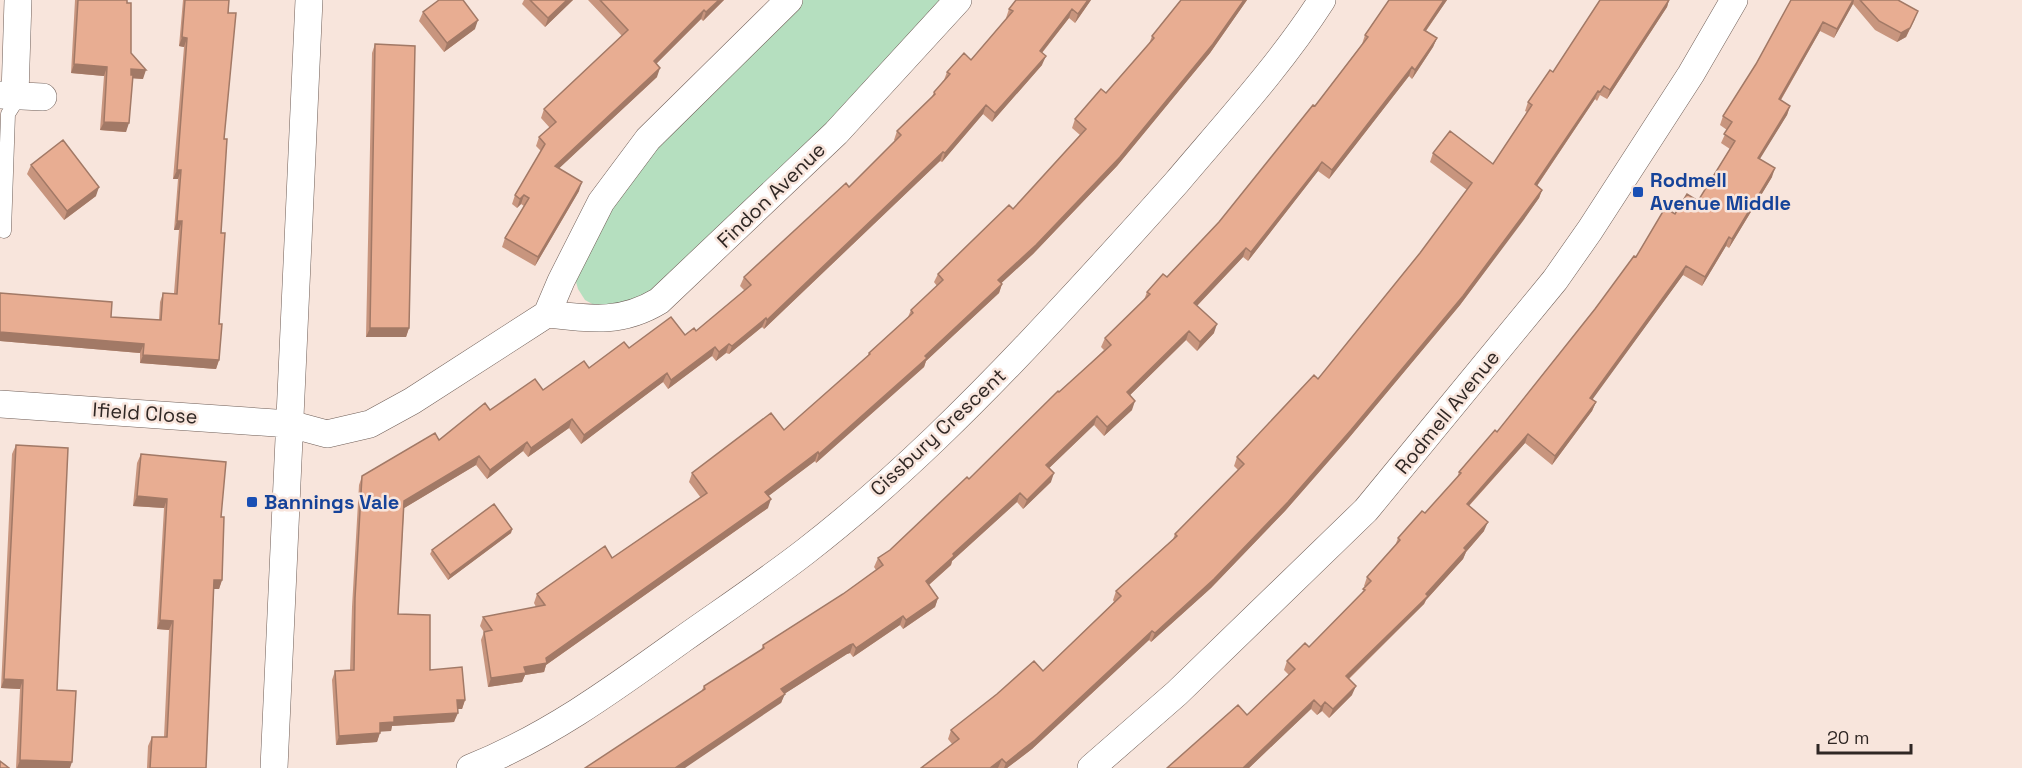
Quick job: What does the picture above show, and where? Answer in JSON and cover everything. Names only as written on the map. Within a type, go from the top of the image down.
[{"type":"street","points":[[18,0],[8,95],[43,97]]},
{"type":"street","points":[[274,768],[309,0]]},
{"type":"street","points":[[290,424],[327,434],[370,424],[412,401],[547,314],[601,202],[648,139],[789,0]]},
{"type":"street","name":"Findon Avenue","points":[[547,314],[611,319],[644,310],[659,301],[836,133],[958,0]]},
{"type":"street","name":"Cissbury Crescent","points":[[470,768],[549,730],[612,690],[807,550],[936,437],[1004,371],[1133,232],[1222,129],[1306,24],[1322,0]]},
{"type":"street","name":"Rodmell Avenue","points":[[1091,768],[1177,693],[1366,510],[1555,280],[1691,74],[1734,0]]},
{"type":"street","name":"Ifield Close","points":[[0,404],[290,424]]},
{"type":"lane","points":[[4,231],[8,114],[15,103],[8,95]]},
{"type":"green space","points":[[800,0],[944,0],[855,97],[662,288],[637,303],[598,307],[585,300],[578,289],[577,277],[609,211],[658,147]]},
{"type":"building","points":[[78,0],[127,0],[127,3],[131,3],[131,53],[146,70],[131,69],[131,75],[133,75],[129,123],[104,122],[107,67],[74,64]]},
{"type":"building","points":[[185,0],[229,0],[228,13],[236,13],[224,139],[227,139],[221,233],[225,233],[219,360],[143,355],[144,344],[0,332],[0,293],[112,302],[111,317],[161,320],[163,293],[177,294],[182,221],[177,221],[181,170],[177,170],[187,38],[182,37]]},
{"type":"building","points":[[439,0],[463,0],[478,20],[447,43],[423,12]]},
{"type":"building","points":[[530,0],[567,0],[548,18]]},
{"type":"building","points":[[600,0],[719,0],[706,12],[704,10],[654,61],[660,68],[555,166],[582,182],[538,257],[505,238],[529,198],[524,195],[520,199],[515,195],[545,144],[539,137],[556,122],[544,109],[628,30]]},
{"type":"building","points":[[1016,0],[1088,0],[1078,14],[1072,9],[1040,51],[1046,56],[995,113],[986,105],[945,153],[943,152],[767,320],[766,318],[732,346],[729,344],[719,352],[715,347],[671,380],[667,373],[584,435],[572,419],[531,448],[527,442],[490,470],[479,456],[404,501],[398,614],[430,615],[430,670],[462,667],[465,700],[457,700],[458,713],[394,717],[394,722],[380,723],[380,733],[339,736],[335,671],[354,670],[355,598],[362,476],[435,433],[439,440],[485,403],[490,410],[535,379],[543,390],[584,361],[589,368],[624,342],[629,348],[671,317],[685,335],[694,328],[696,331],[751,285],[744,277],[846,183],[849,187],[901,135],[897,131],[935,94],[934,92],[950,74],[947,72],[964,53],[971,60],[1013,11],[1009,9]]},
{"type":"building","points":[[1181,0],[1244,0],[1213,44],[1120,157],[1036,245],[998,280],[1002,284],[925,356],[927,358],[819,454],[818,452],[765,492],[771,499],[546,658],[547,663],[524,667],[526,673],[491,678],[484,632],[492,630],[483,617],[545,605],[537,594],[605,546],[612,558],[707,493],[692,473],[771,413],[784,430],[870,354],[913,313],[911,310],[943,280],[938,274],[1009,205],[1013,209],[1086,129],[1075,119],[1101,89],[1106,93],[1154,38],[1152,36]]},
{"type":"building","points":[[1389,0],[1444,0],[1424,30],[1437,38],[1415,70],[1412,67],[1332,170],[1322,162],[1251,252],[1246,248],[1194,303],[1217,324],[1200,342],[1189,331],[1127,392],[1135,401],[1107,427],[1097,416],[1046,465],[1054,473],[1027,500],[1020,493],[953,554],[954,556],[926,581],[938,598],[906,620],[903,616],[856,648],[853,644],[850,645],[815,667],[781,689],[785,694],[675,768],[585,768],[705,689],[704,686],[764,648],[763,645],[843,594],[883,565],[878,558],[890,550],[967,477],[969,479],[1058,391],[1111,345],[1105,338],[1150,294],[1147,292],[1163,274],[1167,277],[1219,222],[1313,105],[1315,106],[1368,37],[1365,35]]},
{"type":"building","points":[[1600,0],[1669,0],[1610,90],[1604,86],[1600,92],[1598,91],[1535,184],[1542,190],[1463,296],[1288,502],[1214,579],[1155,633],[1152,631],[1035,740],[1006,763],[1002,759],[990,768],[921,768],[959,739],[951,730],[1034,661],[1043,671],[1121,596],[1116,591],[1177,536],[1175,534],[1244,464],[1237,457],[1314,375],[1318,379],[1420,253],[1472,183],[1433,153],[1450,131],[1493,164],[1532,105],[1528,102],[1550,70],[1553,72]]},
{"type":"building","points":[[1791,0],[1853,0],[1837,29],[1823,22],[1779,99],[1790,106],[1758,158],[1775,168],[1732,239],[1729,237],[1705,277],[1686,266],[1590,398],[1596,402],[1555,456],[1528,434],[1467,504],[1488,522],[1426,594],[1428,596],[1346,676],[1356,686],[1333,709],[1325,702],[1321,707],[1314,700],[1243,768],[1167,768],[1238,705],[1247,715],[1295,669],[1287,661],[1305,643],[1309,647],[1365,590],[1363,589],[1371,581],[1367,577],[1400,540],[1398,538],[1422,511],[1425,513],[1461,473],[1459,472],[1495,430],[1497,432],[1634,256],[1636,257],[1665,208],[1675,214],[1687,194],[1698,201],[1735,141],[1724,134],[1732,122],[1723,116],[1756,64]]},
{"type":"building","points":[[1860,0],[1898,0],[1918,11],[1910,28],[1901,33],[1879,21]]},
{"type":"building","points":[[375,44],[415,46],[409,328],[370,328]]},
{"type":"building","points":[[63,140],[99,187],[67,211],[31,165]]},
{"type":"building","points":[[16,445],[68,448],[57,690],[76,691],[72,762],[20,760],[23,680],[4,679]]},
{"type":"building","points":[[141,454],[226,462],[221,517],[224,517],[222,580],[214,580],[206,768],[150,768],[152,737],[167,737],[173,621],[160,620],[167,499],[137,496]]},
{"type":"building","points":[[494,504],[512,529],[450,575],[432,550]]},
{"type":"building","points":[[0,761],[9,768],[0,768]]},
{"type":"place","name":"Rodmell Avenue Middle","points":[[1638,192]]},
{"type":"place","name":"Bannings Vale","points":[[252,502]]}]
